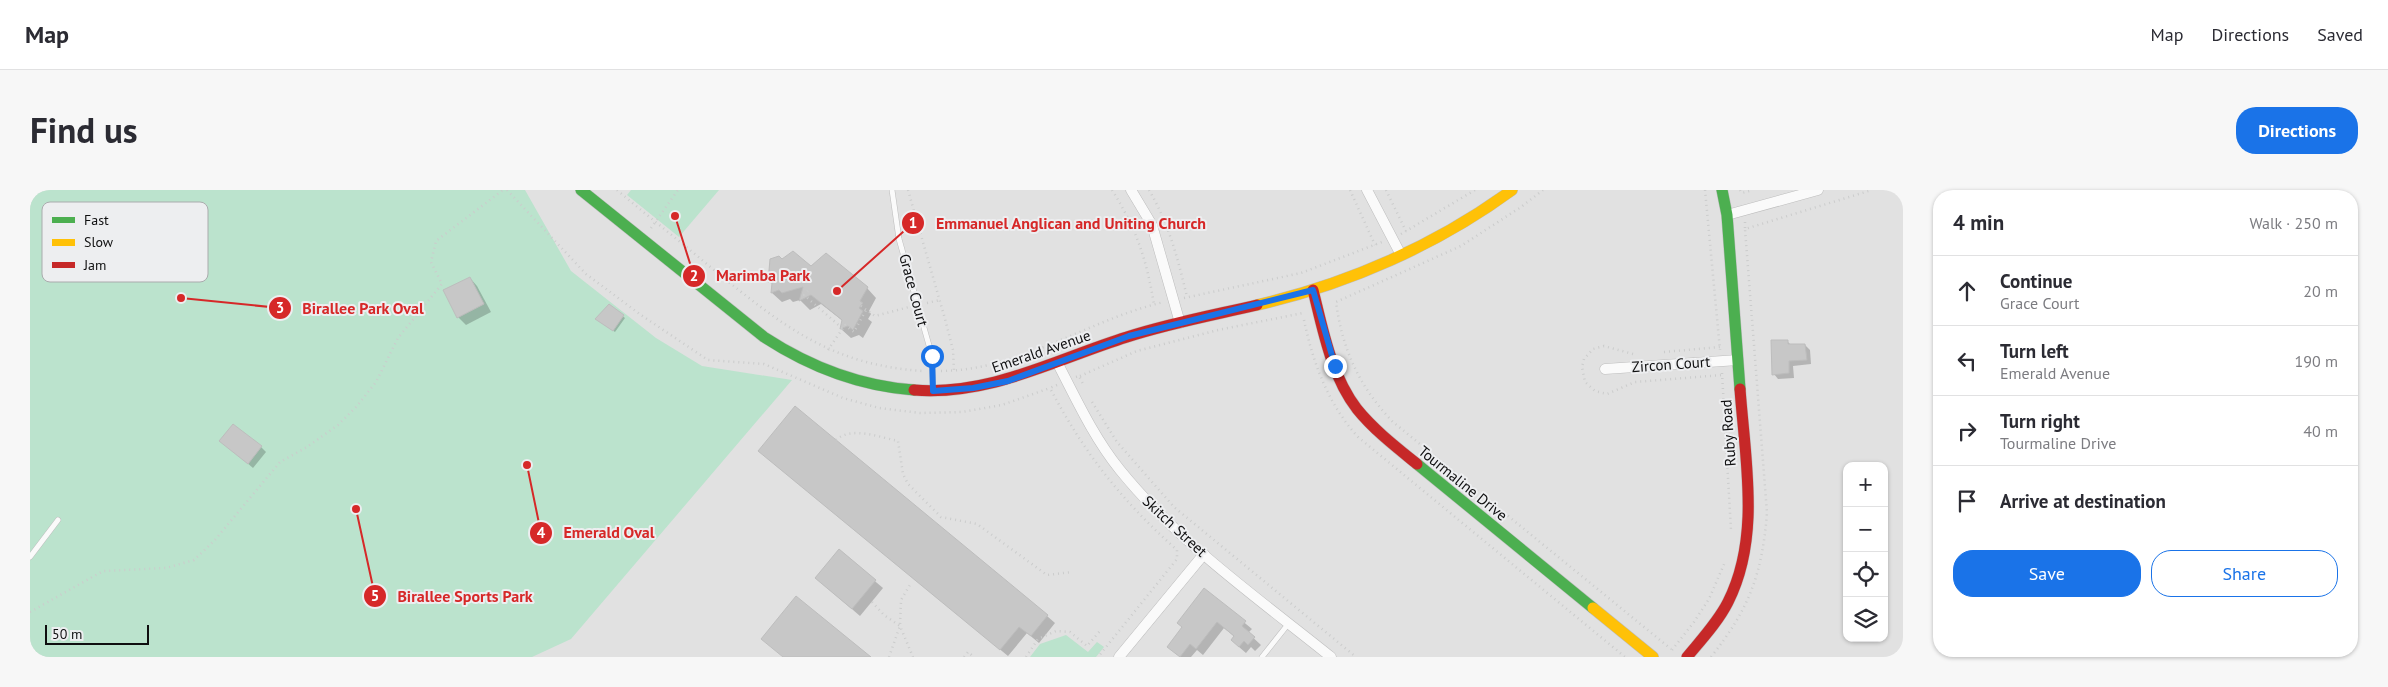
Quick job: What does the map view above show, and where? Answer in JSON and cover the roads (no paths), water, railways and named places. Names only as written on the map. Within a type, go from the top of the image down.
[{"type":"street","name":"Emerald Avenue","points":[[581,190],[764,338],[787,353],[825,371],[856,380],[905,390],[933,391],[966,389],[1008,381],[1129,336],[1313,290],[1401,255],[1491,206],[1512,190]]},
{"type":"street","points":[[1132,190],[1152,226],[1180,323]]},
{"type":"street","points":[[1367,190],[1401,255]]},
{"type":"street","name":"Ruby Road","points":[[1687,657],[1714,624],[1728,603],[1738,577],[1749,520],[1727,214],[1722,190]]},
{"type":"street","points":[[1727,214],[1818,190]]},
{"type":"street","name":"Tourmaline Drive","points":[[1313,290],[1335,366],[1346,392],[1362,416],[1382,435],[1653,657]]},
{"type":"street","name":"Zircon Court","points":[[1605,369],[1738,360]]},
{"type":"street","name":"Skitch Street","points":[[1057,362],[1083,413],[1119,469],[1146,500],[1204,554],[1331,657]]},
{"type":"street","points":[[1119,657],[1204,554]]},
{"type":"lane","name":"Grace Court","points":[[892,190],[899,239],[932,356],[933,391]]},
{"type":"lane","points":[[30,557],[58,520]]},
{"type":"lane","points":[[1262,657],[1289,623]]},
{"type":"place","name":"Marimba Park","points":[[675,216]]},
{"type":"place","name":"Emmanuel Anglican and Uniting Church","points":[[837,291]]},
{"type":"place","name":"Birallee Park Oval","points":[[181,298]]},
{"type":"place","name":"Emerald Oval","points":[[527,465]]},
{"type":"place","name":"Birallee Sports Park","points":[[356,509]]}]
